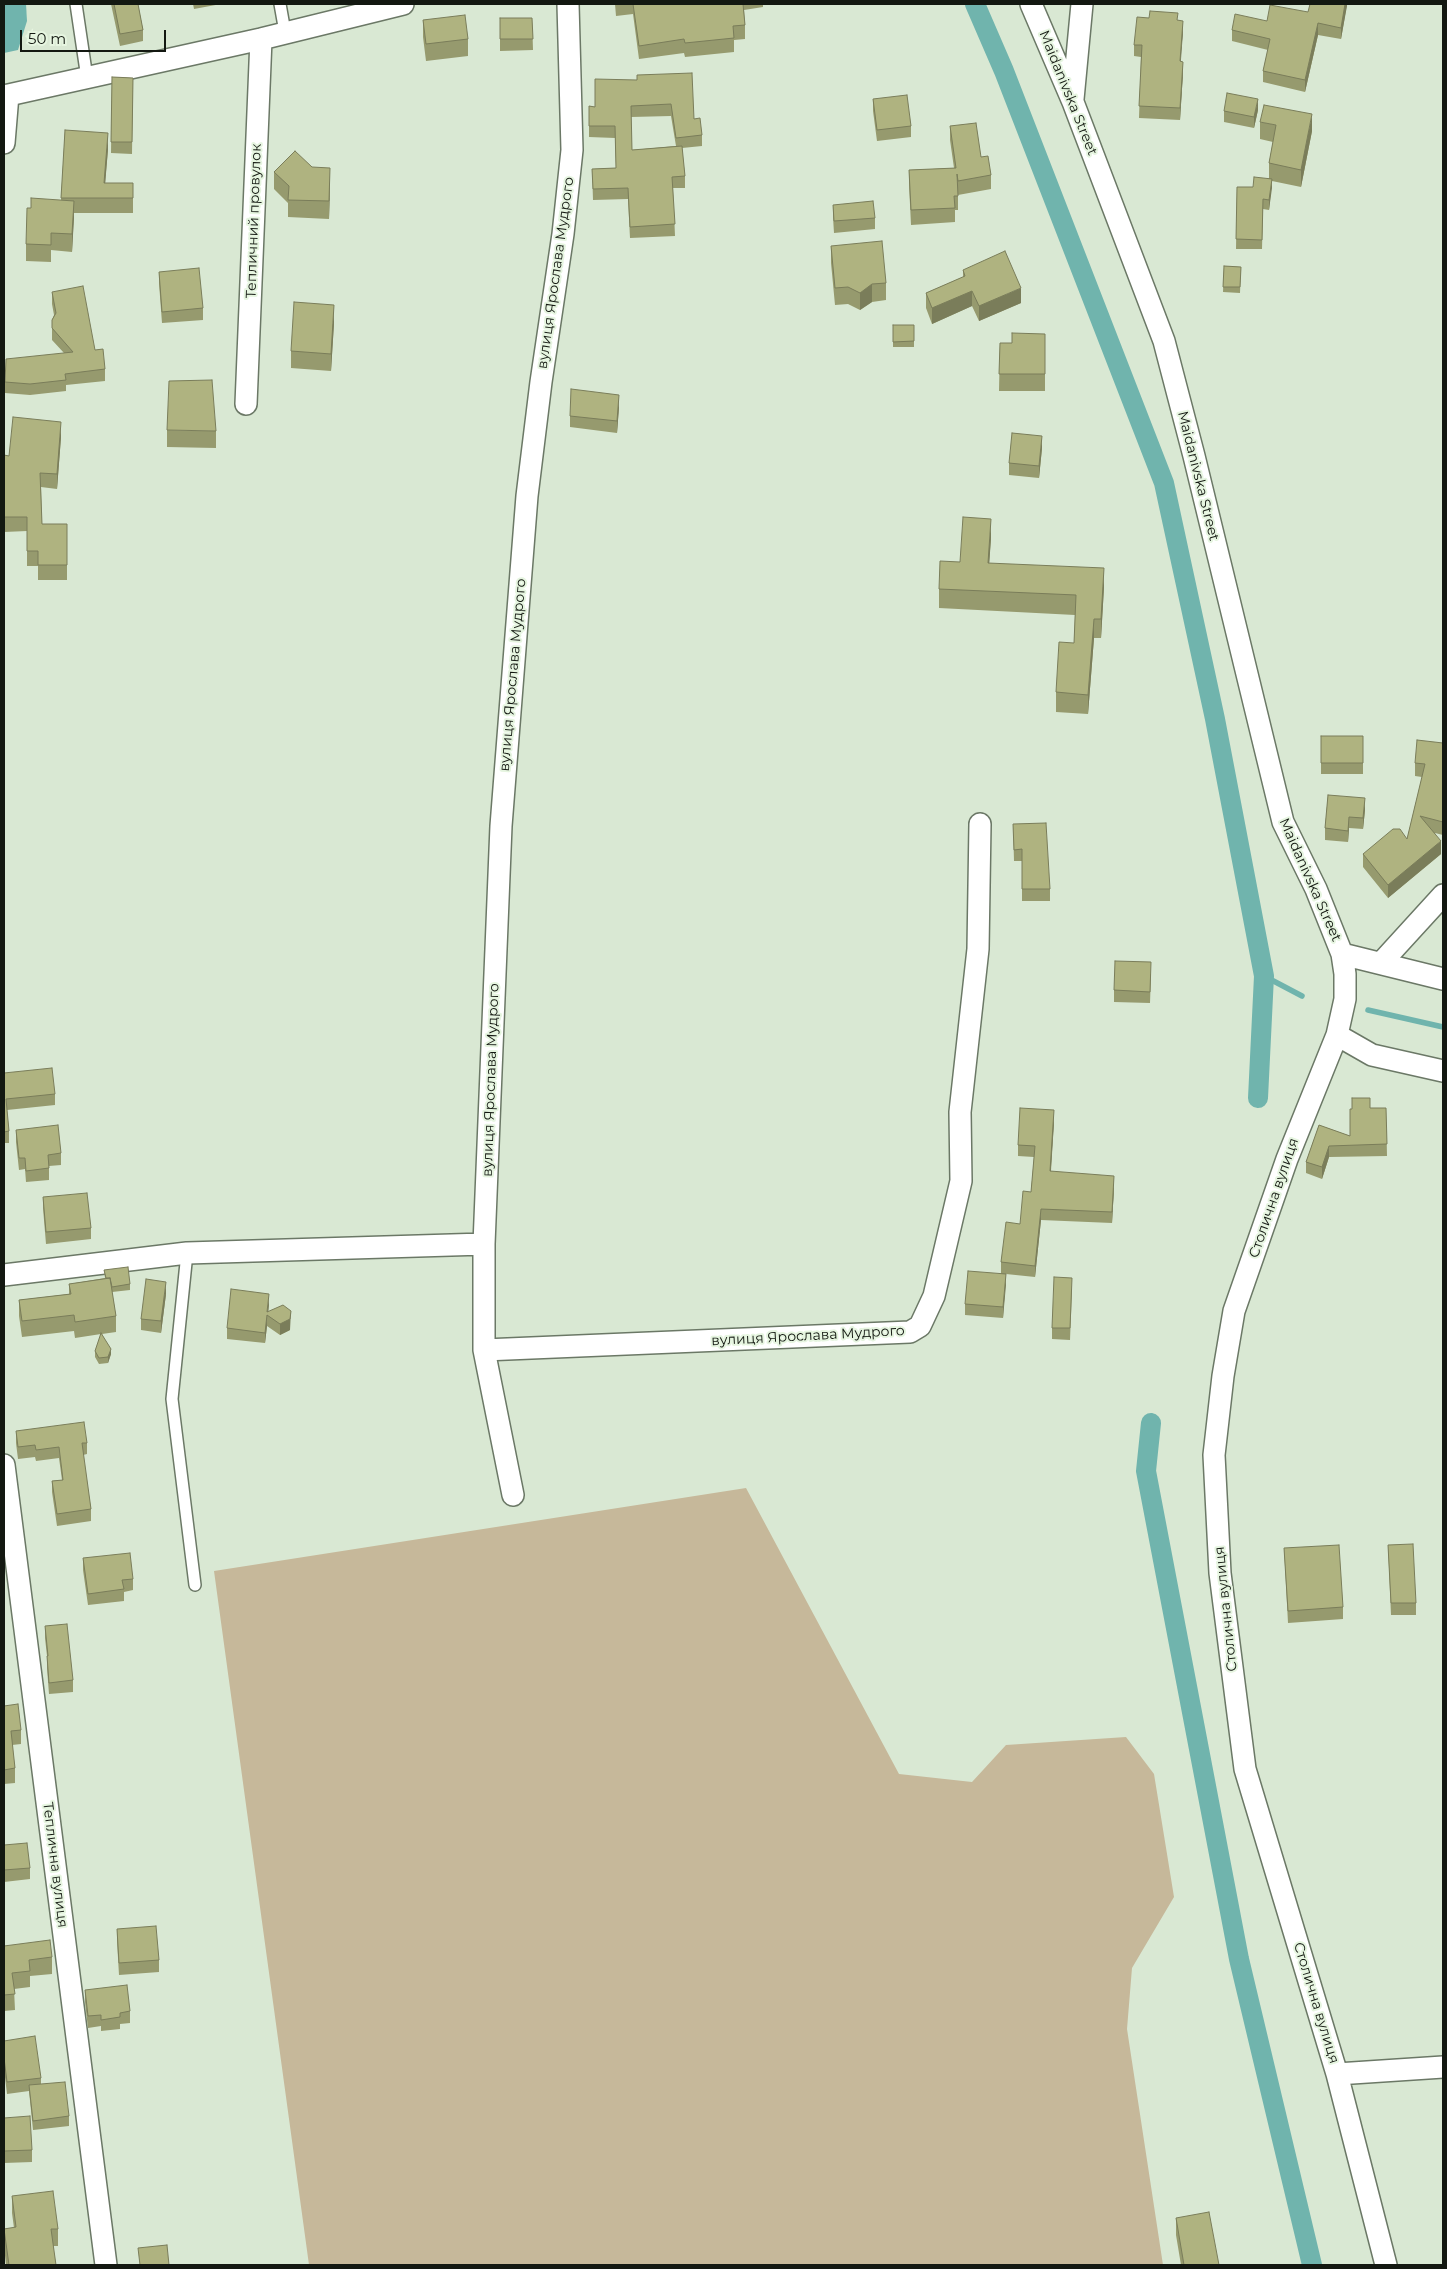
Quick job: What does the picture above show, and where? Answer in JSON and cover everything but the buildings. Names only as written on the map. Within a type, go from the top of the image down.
[{"type":"street","points":[[4,143],[6,96],[261,39],[403,4]]},
{"type":"street","name":"вулиця Ярослава Мудрого","points":[[513,1494],[484,1350],[484,1244],[501,826],[527,505],[541,382],[564,234],[572,150],[568,4]]},
{"type":"street","name":"Maidanivska Street","points":[[1031,4],[1073,102],[1164,341],[1194,456],[1283,822],[1316,889],[1342,954]]},
{"type":"street","points":[[1073,102],[1082,4]]},
{"type":"street","name":"Тепличний провулок","points":[[246,404],[261,39]]},
{"type":"street","name":"вулиця Ярослава Мудрого","points":[[484,1350],[910,1332],[920,1326],[934,1296],[961,1181],[960,1112],[978,950],[980,824]]},
{"type":"street","points":[[1381,963],[1443,895]]},
{"type":"street","points":[[1342,954],[1443,980]]},
{"type":"street","name":"Столична вулиця","points":[[1342,954],[1345,999],[1337,1034],[1287,1159],[1234,1311],[1223,1376],[1214,1456],[1220,1573],[1245,1769],[1337,2074],[1386,2265]]},
{"type":"street","points":[[1337,1034],[1372,1055],[1443,1070]]},
{"type":"street","points":[[4,1275],[187,1252],[484,1244]]},
{"type":"street","name":"Теплична вулиця","points":[[4,1465],[106,2265]]},
{"type":"street","points":[[1337,2074],[1443,2068]]},
{"type":"lane","points":[[76,4],[87,78]]},
{"type":"lane","points":[[280,4],[285,32]]},
{"type":"lane","points":[[187,1252],[172,1399],[195,1585]]},
{"type":"shaded area","points":[[746,1488],[899,1774],[972,1782],[1006,1745],[1126,1737],[1154,1774],[1174,1897],[1132,1968],[1127,2029],[1163,2265],[309,2265],[214,1571]]},
{"type":"water","points":[[4,4],[26,4],[27,21],[18,50],[4,53]]},
{"type":"waterway","points":[[975,4],[1004,71],[1164,483],[1215,719],[1264,976],[1258,1098]]},
{"type":"waterway","points":[[1264,976],[1302,996]]},
{"type":"waterway","points":[[1368,1010],[1443,1027]]},
{"type":"waterway","points":[[1151,1423],[1146,1471],[1239,1959],[1312,2265]]}]
